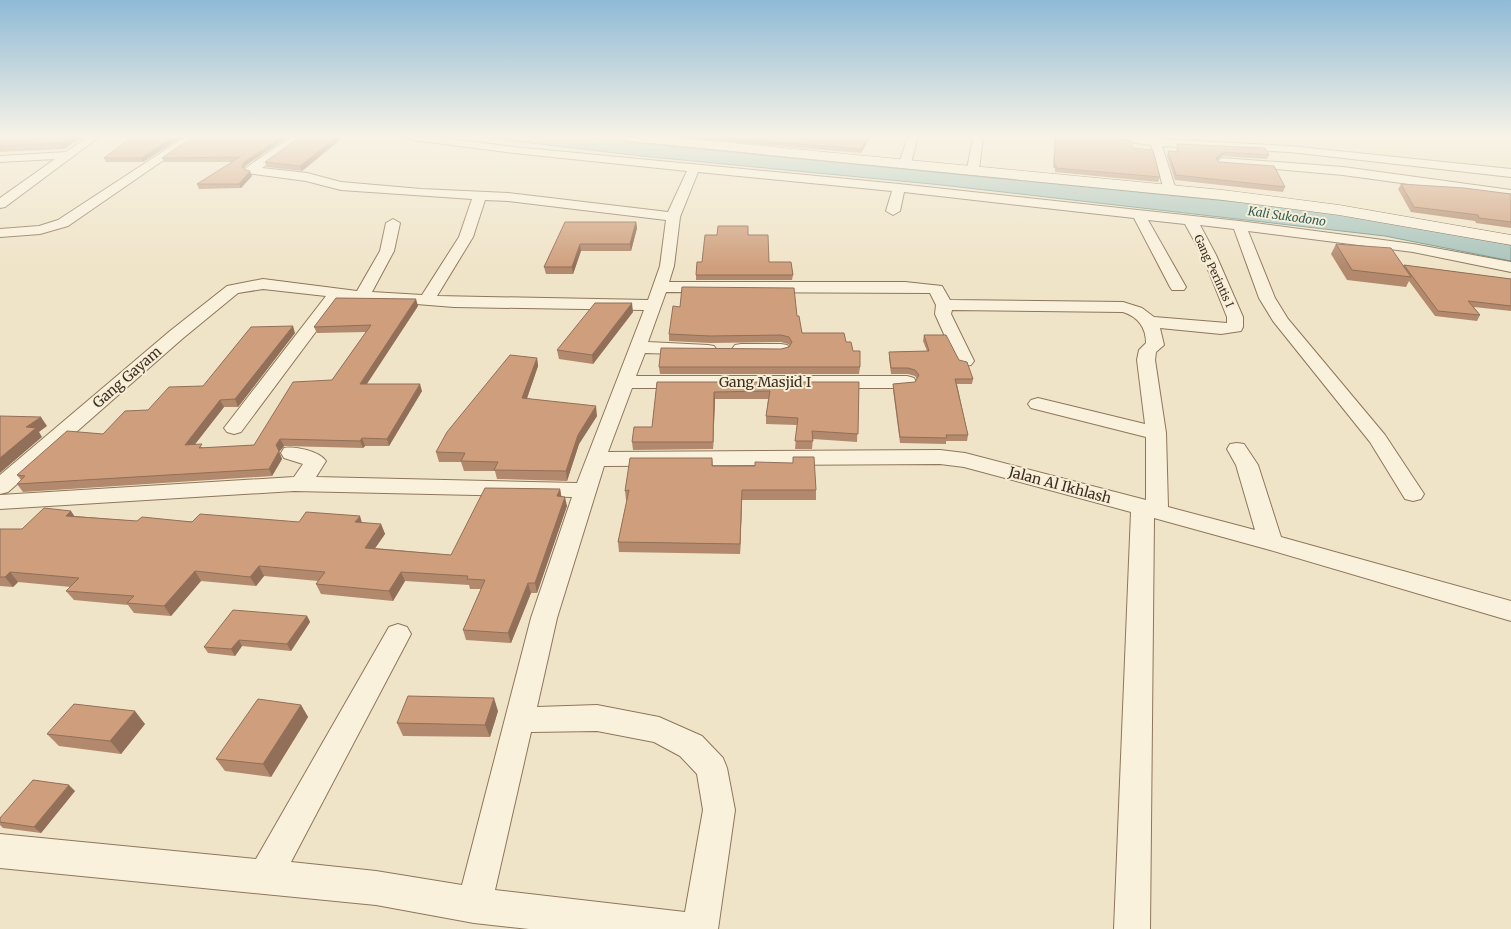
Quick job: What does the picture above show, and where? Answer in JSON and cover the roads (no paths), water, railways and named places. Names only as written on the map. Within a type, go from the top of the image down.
[{"type":"main road","points":[[1075,180],[1340,210],[1511,240]]},
{"type":"street","points":[[0,204],[33,180]]},
{"type":"street","points":[[0,233],[40,230],[63,223],[127,180]]},
{"type":"street","points":[[320,180],[341,186],[508,198],[673,217]]},
{"type":"street","points":[[474,905],[544,618],[594,459],[657,296],[666,266],[673,217],[689,180]]},
{"type":"street","points":[[821,180],[1239,225],[1413,248],[1511,268]]},
{"type":"street","points":[[1167,180],[1170,190]]},
{"type":"street","points":[[1412,180],[1511,194]]},
{"type":"street","points":[[893,211],[899,188]]},
{"type":"street","points":[[427,300],[458,251],[477,210],[479,196]]},
{"type":"street","points":[[1139,214],[1178,287]]},
{"type":"street","name":"Gang Perintis I","points":[[1150,322],[1221,329],[1235,328],[1236,318],[1209,255],[1190,220]]},
{"type":"street","points":[[362,296],[387,251],[394,223]]},
{"type":"street","points":[[1239,225],[1267,298],[1280,321],[1378,439],[1413,494]]},
{"type":"street","name":"Gang Gayam","points":[[0,487],[233,289],[263,284],[362,296],[427,300],[657,296],[921,287],[936,289],[944,305]]},
{"type":"street","points":[[234,428],[337,292]]},
{"type":"street","points":[[965,361],[943,314],[944,305],[1123,307],[1139,312],[1150,322],[1155,345],[1148,350],[1146,360],[1156,433],[1150,509],[1132,929]]},
{"type":"street","points":[[638,347],[710,350],[781,349]]},
{"type":"street","name":"Gang Masjid I","points":[[624,382],[906,382]]},
{"type":"street","points":[[1038,404],[1156,433]]},
{"type":"street","points":[[1237,449],[1247,466],[1271,542]]},
{"type":"street","points":[[292,453],[315,461],[300,485]]},
{"type":"street","name":"Jalan Al Ikhlash","points":[[594,459],[940,457],[965,460],[1271,542],[1511,611]]},
{"type":"street","points":[[0,502],[300,485],[585,490]]},
{"type":"street","points":[[265,876],[398,634]]},
{"type":"street","points":[[519,720],[597,718],[659,730],[691,746],[712,768],[719,810],[700,929]]},
{"type":"street","points":[[0,851],[376,888],[474,905],[683,929]]},
{"type":"water","name":"Kali Sukodono","points":[[894,180],[1018,180],[1308,209],[1511,245],[1511,261],[1385,236]]}]
